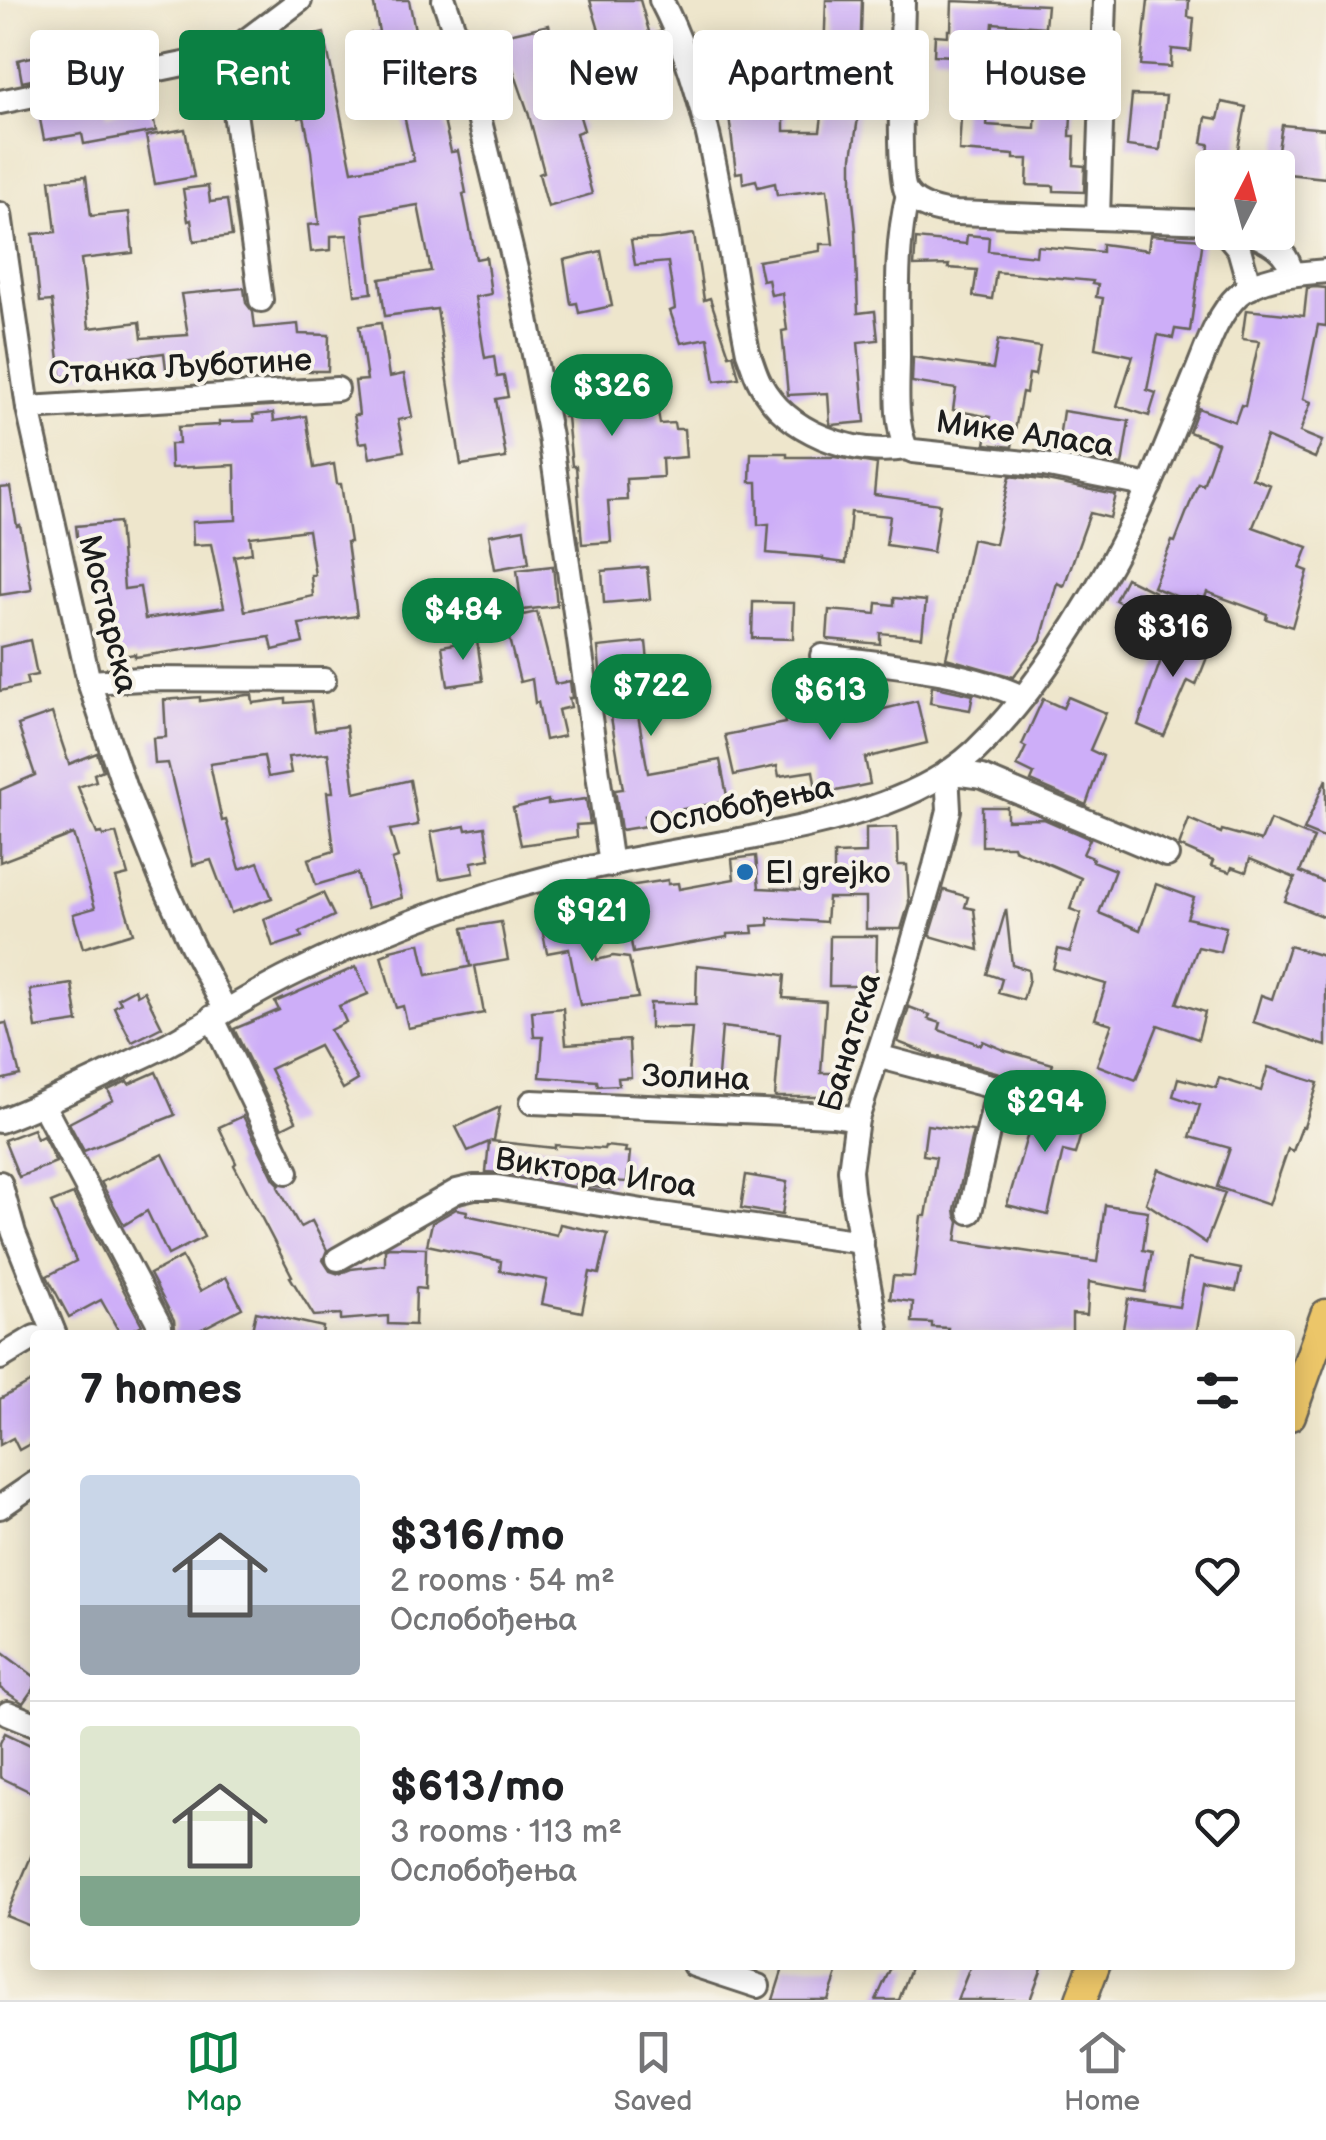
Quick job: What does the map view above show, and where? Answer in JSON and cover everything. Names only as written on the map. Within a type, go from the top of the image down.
[{"type":"main road","points":[[1295,1401],[1326,1315]]},
{"type":"main road","points":[[1081,2000],[1092,1970]]},
{"type":"street","points":[[259,30],[300,0]]},
{"type":"street","points":[[444,0],[467,68],[540,385],[611,865]]},
{"type":"street","points":[[661,0],[687,56],[702,108],[748,352],[759,382],[792,419],[814,433],[866,450],[906,448]]},
{"type":"street","name":"Мике Аласа","points":[[903,0],[901,123],[903,180],[908,194],[900,230],[898,398],[906,448],[1044,465],[1150,486]]},
{"type":"street","points":[[1098,217],[1106,0]]},
{"type":"street","points":[[0,102],[179,64]]},
{"type":"street","points":[[236,120],[261,300]]},
{"type":"street","points":[[908,194],[928,208],[942,212],[1195,221]]},
{"type":"street","name":"Мостарска","points":[[0,214],[28,408],[89,682],[124,786],[218,1013]]},
{"type":"street","points":[[1238,250],[1250,288]]},
{"type":"street","points":[[1279,250],[1290,264],[1292,274]]},
{"type":"street","name":"Ослобођења","points":[[0,1121],[43,1105],[174,1041],[293,974],[413,920],[532,882],[860,813],[947,772],[974,752],[1022,697],[1112,562],[1150,486],[1219,320],[1238,296],[1250,288],[1292,274],[1326,271]]},
{"type":"street","name":"Станка Љуботине","points":[[28,408],[337,390]]},
{"type":"street","points":[[822,656],[950,675],[999,686],[1022,697]]},
{"type":"street","points":[[89,682],[324,680]]},
{"type":"street","points":[[947,772],[982,776],[1167,855]]},
{"type":"street","name":"Банатска","points":[[877,1330],[850,1170],[857,1119],[901,983],[949,810],[947,772]]},
{"type":"street","points":[[218,1013],[287,1172]]},
{"type":"street","points":[[877,1056],[994,1087],[997,1092],[970,1212]]},
{"type":"street","name":"Золина","points":[[532,1102],[857,1119]]},
{"type":"street","points":[[43,1105],[160,1326]]},
{"type":"street","points":[[0,1183],[44,1330]]},
{"type":"street","name":"Виктора Игоа","points":[[338,1260],[457,1191],[474,1188],[496,1188],[862,1242]]},
{"type":"street","points":[[0,1358],[30,1342]]},
{"type":"street","points":[[0,1508],[30,1486]]},
{"type":"street","points":[[8,1713],[30,1722]]},
{"type":"street","points":[[711,1970],[759,1984]]},
{"type":"building","points":[[373,0],[409,0],[415,30],[379,30]]},
{"type":"building","points":[[590,0],[640,0],[649,30],[599,30]]},
{"type":"building","points":[[826,0],[862,0],[861,30],[825,30]]},
{"type":"building","points":[[1148,0],[1189,0],[1188,17],[1194,18],[1191,51],[1172,49],[1171,67],[1141,65]]},
{"type":"building","points":[[952,1],[1047,5],[1045,27],[993,23],[992,30],[951,30]]},
{"type":"building","points":[[549,25],[550,30],[533,30],[533,120],[581,120],[584,130],[576,133],[592,194],[548,207],[539,174],[544,172],[513,69],[513,33]]},
{"type":"building","points":[[948,30],[949,56],[934,55],[935,35],[948,36]]},
{"type":"building","points":[[325,38],[352,171],[414,161],[405,120],[444,120],[451,152],[458,151],[476,259],[486,257],[491,294],[475,297],[485,358],[494,356],[497,377],[504,376],[508,397],[496,399],[506,458],[461,465],[437,309],[385,316],[380,279],[431,271],[418,205],[363,214],[372,293],[355,295],[347,235],[331,236],[331,250],[311,252],[308,225],[319,224],[305,120],[325,120]]},
{"type":"building","points":[[30,57],[30,80],[22,82],[18,60]]},
{"type":"building","points":[[1132,95],[1166,96],[1160,150],[1127,146]]},
{"type":"building","points":[[1222,102],[1246,107],[1238,150],[1208,150],[1209,144],[1202,143],[1206,117],[1218,119]]},
{"type":"building","points":[[40,120],[153,120],[156,131],[84,144],[82,134],[44,140]]},
{"type":"building","points":[[729,120],[784,120],[784,131],[820,131],[821,120],[858,120],[852,192],[858,313],[875,311],[878,340],[858,342],[865,422],[830,424],[828,393],[788,395],[782,293],[771,295],[768,279],[762,280],[758,261],[820,251],[820,244],[833,244],[827,189],[777,195],[775,183],[758,187],[756,180],[743,183],[742,172],[736,173]]},
{"type":"building","points":[[961,120],[1035,128],[1035,120],[1071,120],[1070,136],[1075,136],[1074,165],[1085,166],[1084,192],[1027,185],[1028,159],[959,151]]},
{"type":"building","points":[[1282,125],[1326,129],[1326,178],[1295,175],[1295,150],[1278,150]]},
{"type":"building","points":[[185,129],[194,177],[155,184],[146,136]]},
{"type":"building","points":[[86,176],[91,216],[129,212],[133,253],[81,259],[89,328],[140,322],[142,338],[188,335],[181,294],[244,288],[255,328],[298,324],[299,334],[329,335],[328,371],[305,371],[305,362],[263,366],[263,361],[166,369],[164,353],[94,362],[95,373],[61,377],[52,301],[40,302],[33,234],[56,232],[50,180]]},
{"type":"building","points":[[208,186],[210,202],[227,200],[232,236],[194,241],[183,189]]},
{"type":"building","points":[[694,234],[704,300],[710,298],[739,378],[715,381],[708,338],[681,343],[670,311],[675,309],[668,262],[635,265],[631,240]]},
{"type":"building","points":[[967,235],[989,237],[988,251],[1036,256],[1037,246],[1102,252],[1102,244],[1148,250],[1150,235],[1195,238],[1195,250],[1201,250],[1190,331],[1175,329],[1173,338],[1158,335],[1147,390],[1156,393],[1149,416],[1117,406],[1133,356],[1095,348],[1103,298],[1096,297],[1098,285],[1093,281],[996,272],[992,299],[973,296],[977,270],[948,268],[949,265],[914,266],[916,239],[966,244]]},
{"type":"building","points":[[601,251],[612,306],[579,313],[577,303],[571,304],[564,260]]},
{"type":"building","points":[[1307,288],[1326,288],[1326,326],[1318,325],[1303,399],[1311,402],[1300,432],[1322,441],[1315,458],[1266,437],[1252,478],[1270,485],[1253,527],[1308,547],[1300,568],[1308,571],[1292,627],[1207,592],[1204,600],[1198,597],[1195,604],[1153,587],[1198,483],[1203,485],[1218,443],[1189,432],[1198,408],[1235,422],[1241,405],[1245,406],[1259,341],[1242,339],[1246,310],[1304,316]]},
{"type":"building","points":[[381,323],[389,377],[404,374],[412,417],[398,420],[404,451],[370,458],[367,442],[359,443],[354,415],[359,415],[355,381],[367,380],[359,326]]},
{"type":"building","points":[[998,340],[1040,347],[1035,375],[1029,374],[1026,393],[1022,392],[1012,447],[985,444],[990,417],[953,410],[956,389],[912,382],[913,357],[993,369]]},
{"type":"building","points":[[625,360],[629,392],[654,389],[660,424],[674,423],[675,429],[684,429],[686,457],[662,459],[663,477],[626,479],[627,500],[608,501],[611,542],[582,544],[576,466],[572,466],[558,368]]},
{"type":"building","points":[[1063,411],[1129,421],[1122,465],[1057,452]]},
{"type":"building","points":[[273,413],[274,421],[306,416],[314,468],[334,464],[350,542],[357,616],[299,624],[303,643],[273,650],[270,637],[117,657],[117,653],[111,653],[99,569],[92,570],[89,544],[78,545],[76,526],[119,522],[124,589],[140,587],[145,619],[224,607],[211,544],[193,545],[192,522],[236,520],[235,465],[171,468],[170,444],[179,444],[178,427],[254,421],[253,415]],"holes":[[[308,530],[315,575],[311,575],[313,596],[245,611],[234,556],[252,553],[250,537]]]},
{"type":"building","points":[[751,453],[835,457],[877,464],[874,495],[940,504],[933,552],[886,545],[890,516],[851,512],[846,563],[767,553],[769,524],[758,525],[757,482],[750,482]]},
{"type":"building","points":[[1010,476],[1116,495],[1110,518],[1090,513],[1064,586],[1057,583],[1041,640],[1013,677],[946,658],[972,539],[995,544]]},
{"type":"building","points":[[10,487],[32,590],[0,595],[0,488]]},
{"type":"building","points":[[524,529],[529,563],[495,569],[489,535]]},
{"type":"building","points":[[553,566],[557,606],[522,610],[517,570]]},
{"type":"building","points":[[647,567],[650,599],[604,603],[602,571]]},
{"type":"building","points":[[1126,578],[1155,592],[1144,615],[1115,600]]},
{"type":"building","points":[[894,598],[926,601],[922,637],[880,633],[880,644],[827,639],[829,610],[876,614],[877,603],[894,605]]},
{"type":"building","points":[[753,602],[794,603],[793,639],[752,638]]},
{"type":"building","points":[[537,612],[555,684],[570,681],[572,698],[571,707],[558,710],[564,736],[545,740],[532,679],[520,682],[504,619]]},
{"type":"building","points":[[1170,634],[1185,640],[1187,634],[1212,645],[1196,685],[1188,681],[1164,736],[1138,725]]},
{"type":"building","points":[[30,640],[37,675],[26,677],[28,685],[0,691],[0,647]]},
{"type":"building","points":[[477,640],[483,681],[448,686],[442,646]]},
{"type":"building","points":[[646,642],[649,671],[701,664],[704,687],[635,697],[648,773],[720,760],[728,801],[644,816],[646,826],[621,830],[615,790],[623,789],[607,693],[602,694],[598,647]]},
{"type":"building","points":[[932,686],[973,695],[970,710],[930,703]]},
{"type":"building","points":[[252,695],[253,703],[311,701],[315,731],[346,726],[355,793],[410,780],[418,825],[390,830],[398,858],[392,860],[402,898],[367,908],[357,873],[316,885],[308,859],[334,851],[327,792],[333,792],[328,753],[288,757],[291,773],[268,777],[264,756],[210,764],[222,821],[226,820],[240,869],[258,862],[272,898],[231,913],[211,860],[193,865],[168,763],[155,764],[153,738],[166,737],[164,700],[200,697],[200,701]]},
{"type":"building","points":[[880,696],[880,710],[917,701],[927,743],[865,758],[870,784],[817,795],[813,771],[779,776],[777,766],[734,775],[725,735],[785,723],[784,717],[820,719],[821,706]]},
{"type":"building","points":[[1068,697],[1106,713],[1090,750],[1103,756],[1086,805],[1031,781],[1034,774],[1017,766],[1043,699],[1063,708]]},
{"type":"building","points":[[52,713],[69,764],[97,753],[103,770],[94,774],[96,781],[78,787],[97,834],[116,833],[128,875],[116,878],[133,933],[83,948],[73,914],[95,908],[73,834],[0,862],[0,790],[35,775],[18,725]]},
{"type":"building","points":[[1326,779],[1326,839],[1304,830]]},
{"type":"building","points":[[586,799],[590,824],[576,825],[577,837],[521,845],[513,808],[548,800],[548,804]]},
{"type":"building","points":[[982,807],[1007,807],[1007,820],[1044,819],[1090,839],[1083,854],[1115,870],[1099,913],[1140,930],[1156,884],[1194,898],[1187,918],[1226,927],[1220,952],[1198,947],[1177,1003],[1205,1012],[1198,1039],[1158,1025],[1136,1080],[1097,1065],[1112,1024],[1095,1019],[1106,984],[1053,969],[1058,949],[1070,952],[1081,913],[1070,909],[1081,878],[1013,846],[982,846]]},
{"type":"building","points":[[1189,819],[1221,833],[1222,830],[1261,841],[1270,820],[1314,838],[1300,872],[1326,883],[1326,918],[1285,901],[1295,878],[1250,859],[1246,872],[1232,867],[1230,872],[1211,866],[1213,861],[1179,846]]},
{"type":"building","points":[[465,826],[466,830],[485,827],[490,859],[472,862],[474,873],[440,879],[431,832]]},
{"type":"building","points":[[897,827],[898,865],[907,865],[909,903],[901,929],[866,929],[866,898],[828,898],[826,922],[768,918],[769,925],[752,926],[753,933],[727,934],[633,953],[622,887],[668,880],[668,884],[678,883],[679,889],[734,879],[732,859],[756,856],[759,888],[801,890],[801,876],[834,878],[834,854],[866,853],[866,828]]},
{"type":"building","points":[[944,890],[968,897],[965,907],[974,909],[979,950],[930,936]]},
{"type":"building","points":[[323,893],[334,916],[300,932],[302,937],[273,947],[264,919]]},
{"type":"building","points":[[1006,909],[1012,965],[1028,970],[1023,1000],[998,993],[1002,979],[987,974]]},
{"type":"building","points":[[589,918],[597,960],[629,958],[638,998],[580,1005],[569,949],[547,953],[542,928]]},
{"type":"building","points":[[501,922],[508,960],[475,966],[484,1013],[408,1028],[403,1006],[396,1008],[381,956],[420,943],[427,975],[473,966],[463,928]]},
{"type":"building","points":[[830,936],[877,936],[876,986],[829,986]]},
{"type":"building","points":[[1289,946],[1326,957],[1326,1046],[1253,1022],[1261,995],[1272,999]]},
{"type":"building","points":[[697,965],[785,975],[783,998],[826,1001],[821,1073],[835,1073],[836,1097],[775,1097],[780,1034],[722,1027],[717,1088],[687,1086],[692,1028],[650,1028],[650,1003],[696,1004]]},
{"type":"building","points":[[356,967],[368,994],[339,1006],[346,1022],[330,1030],[358,1080],[343,1089],[319,1046],[270,1069],[296,1121],[282,1128],[234,1029],[279,1010],[275,1002]]},
{"type":"building","points":[[72,984],[78,1022],[36,1028],[30,990]]},
{"type":"building","points":[[135,989],[137,995],[144,991],[162,1027],[132,1042],[114,1007],[121,1003],[118,998]]},
{"type":"building","points":[[909,1007],[941,1023],[939,1030],[1053,1064],[1046,1085],[934,1056],[898,1042]]},
{"type":"building","points":[[563,1008],[566,1044],[629,1040],[631,1077],[618,1078],[619,1085],[598,1086],[597,1081],[540,1077],[543,1037],[534,1037],[532,1011]]},
{"type":"building","points":[[6,1023],[20,1075],[0,1080],[0,1024]]},
{"type":"building","points":[[1268,1067],[1318,1083],[1304,1127],[1293,1151],[1288,1149],[1269,1205],[1217,1187],[1230,1148],[1190,1137],[1200,1105],[1173,1096],[1178,1078],[1216,1088],[1219,1078],[1261,1091]]},
{"type":"building","points":[[156,1072],[175,1115],[84,1151],[69,1123],[113,1100],[108,1090]]},
{"type":"building","points":[[1038,1099],[1087,1114],[1075,1154],[1063,1151],[1048,1215],[1007,1205]]},
{"type":"building","points":[[500,1107],[491,1141],[555,1148],[626,1148],[625,1152],[630,1152],[627,1182],[612,1181],[611,1189],[576,1185],[576,1178],[486,1172],[489,1142],[468,1151],[456,1127]]},
{"type":"building","points":[[243,1116],[300,1227],[312,1221],[327,1250],[323,1260],[330,1271],[339,1274],[385,1265],[385,1249],[389,1247],[426,1248],[425,1289],[416,1288],[415,1325],[388,1324],[388,1316],[341,1320],[341,1314],[314,1316],[290,1277],[219,1127]]},
{"type":"building","points":[[927,1125],[973,1131],[955,1209],[959,1222],[956,1241],[1097,1262],[1105,1205],[1148,1211],[1143,1250],[1152,1252],[1145,1292],[1089,1282],[1087,1315],[1072,1314],[1072,1330],[948,1330],[932,1327],[932,1323],[912,1322],[913,1302],[890,1299],[893,1276],[914,1277],[921,1216],[926,1216],[936,1157],[923,1155]]},
{"type":"building","points":[[33,1129],[37,1139],[43,1136],[56,1162],[19,1177],[4,1140]]},
{"type":"building","points":[[163,1154],[204,1237],[168,1255],[147,1211],[124,1225],[101,1182]]},
{"type":"building","points":[[1158,1169],[1225,1193],[1206,1243],[1146,1203]]},
{"type":"building","points":[[746,1175],[787,1182],[782,1215],[741,1208]]},
{"type":"building","points":[[73,1194],[142,1325],[118,1330],[101,1300],[69,1317],[47,1276],[76,1261],[51,1203]]},
{"type":"building","points":[[456,1209],[467,1211],[466,1215],[557,1235],[560,1224],[608,1234],[599,1274],[590,1272],[582,1312],[542,1304],[547,1280],[500,1271],[501,1261],[427,1245],[432,1223]]},
{"type":"building","points":[[182,1257],[200,1291],[226,1277],[242,1308],[200,1330],[174,1330],[174,1320],[150,1274]]},
{"type":"building","points":[[1188,1259],[1241,1269],[1236,1291],[1205,1285],[1197,1330],[1123,1330],[1128,1299],[1179,1307]]},
{"type":"building","points":[[256,1312],[323,1327],[323,1330],[252,1330]]},
{"type":"building","points":[[30,1383],[30,1444],[19,1450],[13,1438],[0,1445],[0,1399]]},
{"type":"building","points":[[0,1651],[30,1673],[30,1693],[23,1703],[0,1688]]},
{"type":"building","points":[[5,1733],[30,1745],[30,1792],[0,1777],[0,1743]]},
{"type":"building","points":[[30,1859],[30,1926],[6,1916]]},
{"type":"building","points":[[782,1970],[838,1970],[828,2000],[773,2000]]},
{"type":"building","points":[[890,1970],[910,1970],[899,2000],[876,2000]]},
{"type":"building","points":[[969,1970],[1041,1970],[1030,2000],[957,2000]]},
{"type":"place","name":"El grejko","points":[[745,872]]}]
